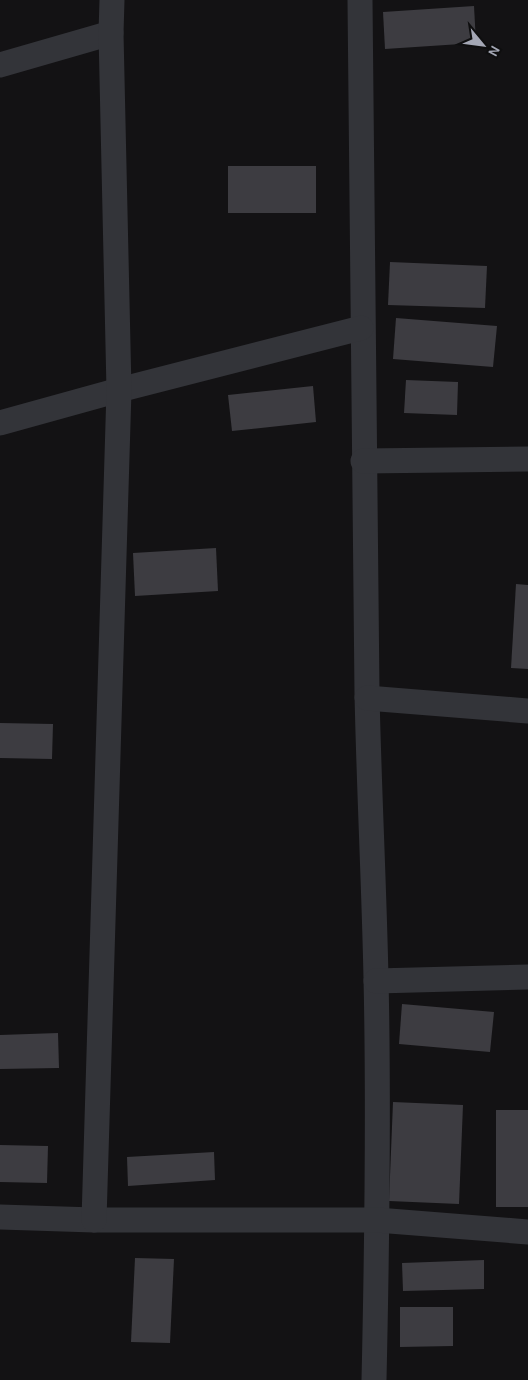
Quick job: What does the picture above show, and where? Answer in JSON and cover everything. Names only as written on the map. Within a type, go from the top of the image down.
[{"type":"street","points":[[94,1220],[119,390],[111,33],[112,0]]},
{"type":"street","points":[[360,0],[363,461],[376,981],[377,1220],[374,1380]]},
{"type":"street","points":[[0,65],[111,33]]},
{"type":"street","points":[[0,423],[119,390],[361,328]]},
{"type":"street","points":[[363,461],[528,459]]},
{"type":"street","points":[[368,698],[528,711]]},
{"type":"street","points":[[376,981],[528,977]]},
{"type":"street","points":[[0,1217],[94,1220],[377,1220],[528,1232]]},
{"type":"building","points":[[474,6],[476,43],[385,49],[383,12]]},
{"type":"building","points":[[228,166],[316,166],[316,213],[228,213]]},
{"type":"building","points":[[390,262],[487,266],[485,308],[388,305]]},
{"type":"building","points":[[396,318],[497,326],[493,367],[393,359]]},
{"type":"building","points":[[406,380],[458,382],[457,415],[404,413]]},
{"type":"building","points":[[313,386],[316,422],[232,431],[228,395]]},
{"type":"building","points":[[216,548],[218,591],[135,596],[133,553]]},
{"type":"building","points":[[516,584],[528,585],[528,669],[511,668]]},
{"type":"building","points":[[0,723],[53,724],[52,759],[0,758]]},
{"type":"building","points":[[402,1004],[494,1012],[490,1052],[399,1044]]},
{"type":"building","points":[[58,1033],[59,1068],[0,1069],[0,1035]]},
{"type":"building","points":[[393,1102],[463,1105],[459,1204],[389,1201]]},
{"type":"building","points":[[496,1110],[528,1110],[528,1207],[496,1207]]},
{"type":"building","points":[[0,1145],[48,1146],[47,1183],[0,1182]]},
{"type":"building","points":[[214,1152],[215,1180],[128,1186],[127,1157]]},
{"type":"building","points":[[135,1258],[174,1259],[170,1343],[131,1342]]},
{"type":"building","points":[[484,1260],[484,1289],[403,1291],[402,1263]]},
{"type":"building","points":[[400,1307],[453,1307],[453,1346],[400,1347]]}]
